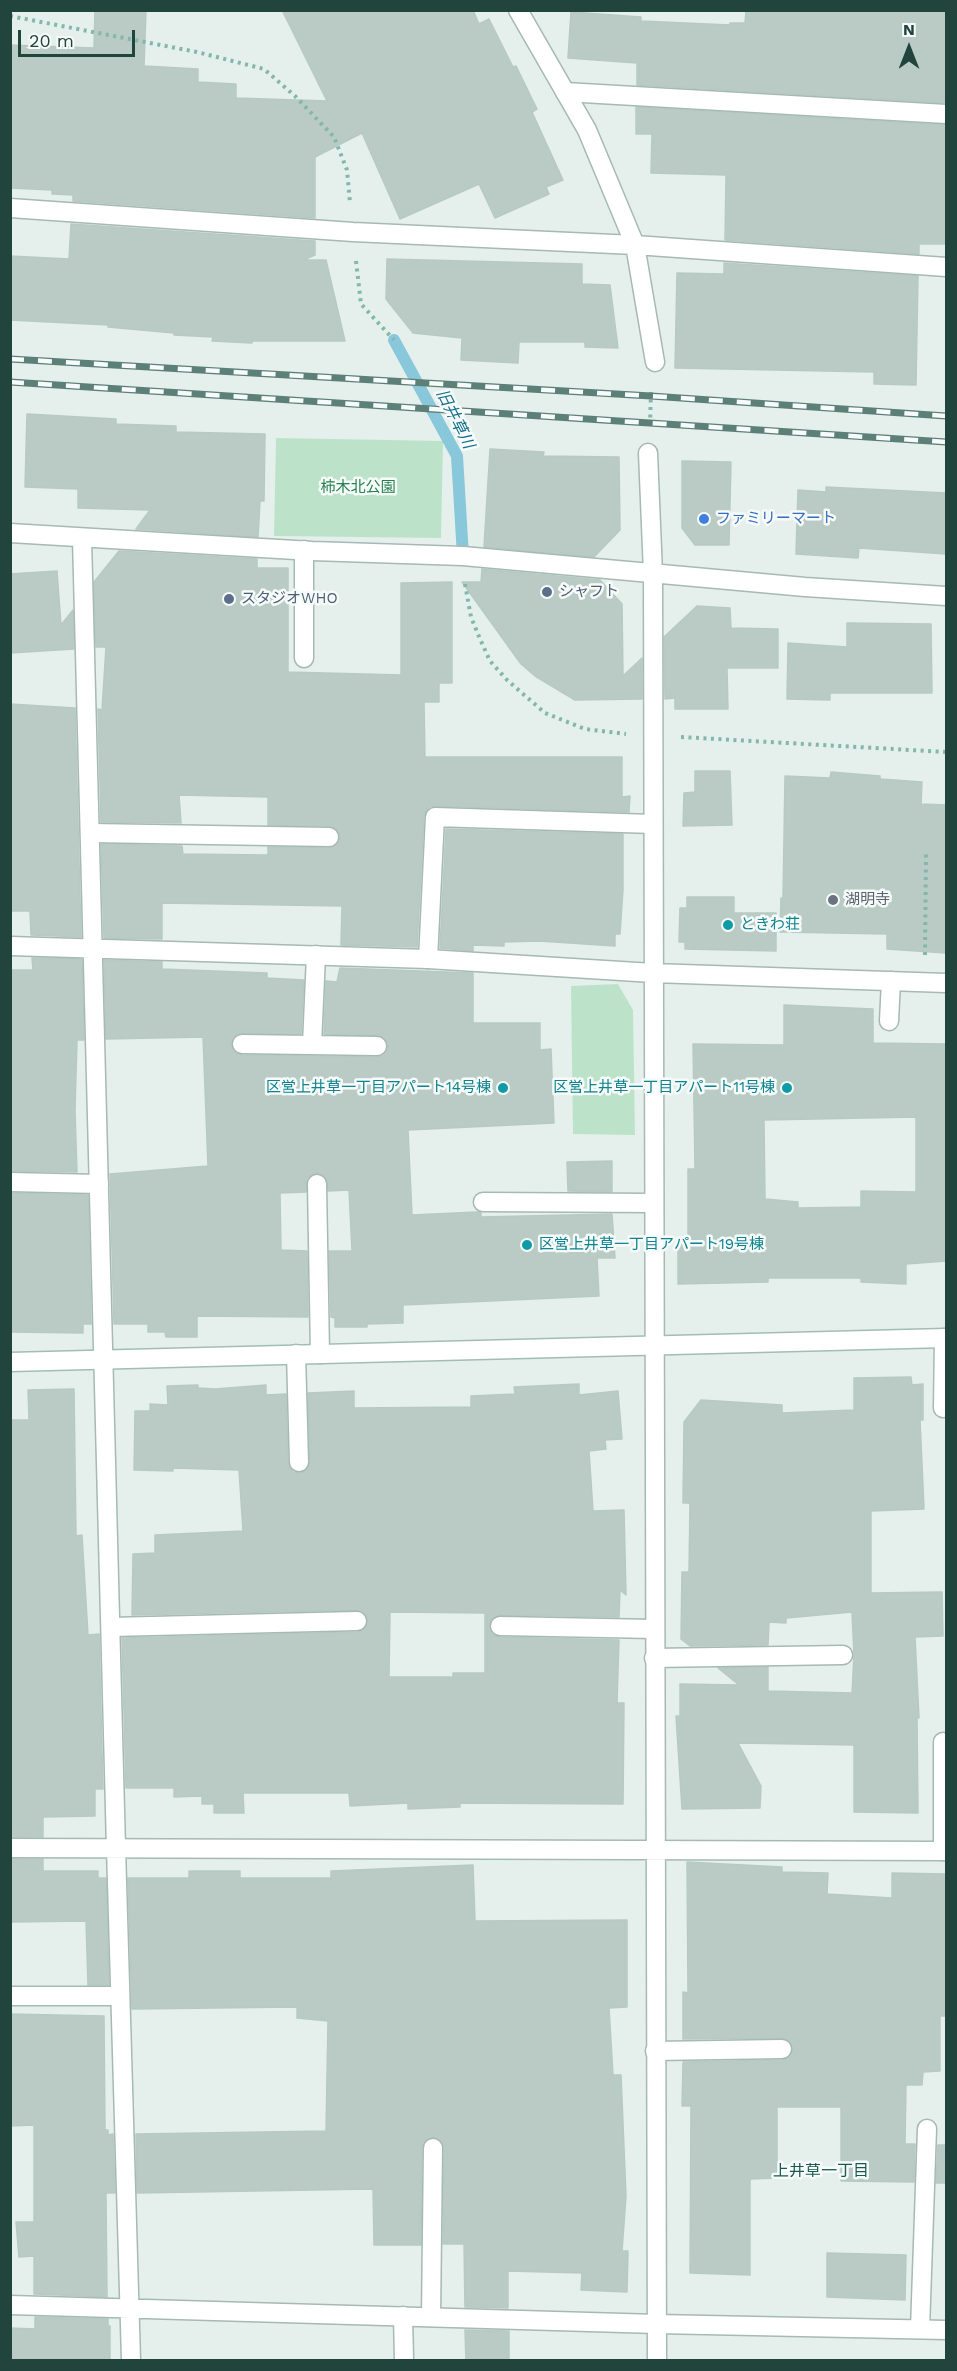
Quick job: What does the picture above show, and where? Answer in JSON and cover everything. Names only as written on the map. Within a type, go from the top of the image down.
[{"type":"street","points":[[518,10],[587,130],[634,245],[655,362]]},
{"type":"street","points":[[565,92],[946,114]]},
{"type":"street","points":[[10,208],[353,232],[634,245],[946,267]]},
{"type":"street","points":[[648,453],[652,573],[657,2361]]},
{"type":"street","points":[[10,533],[304,550],[463,556],[805,587],[946,596]]},
{"type":"street","points":[[82,538],[131,2361]]},
{"type":"street","points":[[304,550],[304,658]]},
{"type":"street","points":[[428,958],[435,817],[652,824]]},
{"type":"street","points":[[91,833],[329,837]]},
{"type":"street","points":[[10,946],[428,958],[652,973],[946,983]]},
{"type":"street","points":[[312,1045],[316,955]]},
{"type":"street","points":[[890,1021],[891,981]]},
{"type":"street","points":[[242,1044],[377,1046]]},
{"type":"street","points":[[10,1182],[99,1184]]},
{"type":"street","points":[[317,1184],[320,1354]]},
{"type":"street","points":[[483,1202],[653,1203]]},
{"type":"street","points":[[10,1362],[945,1338],[944,1408]]},
{"type":"street","points":[[296,1354],[299,1462]]},
{"type":"street","points":[[111,1627],[357,1621]]},
{"type":"street","points":[[500,1626],[654,1629]]},
{"type":"street","points":[[654,1658],[843,1655]]},
{"type":"street","points":[[10,1848],[945,1851],[944,1742]]},
{"type":"street","points":[[10,1996],[120,1996]]},
{"type":"street","points":[[655,2051],[782,2049]]},
{"type":"street","points":[[920,2329],[927,2129]]},
{"type":"street","points":[[431,2318],[433,2148]]},
{"type":"street","points":[[10,2305],[946,2330]]},
{"type":"street","points":[[403,2316],[404,2361]]},
{"type":"path","points":[[10,16],[197,52],[264,69],[296,96],[334,137],[347,170],[361,304],[394,340]]},
{"type":"path","points":[[648,453],[655,362]]},
{"type":"path","points":[[924,982],[926,851]]},
{"type":"green space","name":"柿木北公園","points":[[276,438],[443,441],[441,538],[274,536]]},
{"type":"green space","points":[[618,984],[633,1010],[635,1135],[573,1134],[571,986]]},
{"type":"building","points":[[95,10],[146,10],[144,66],[198,69],[198,82],[236,84],[236,98],[327,101],[282,10],[473,10],[479,24],[489,19],[513,67],[516,66],[537,109],[532,112],[563,180],[546,187],[549,194],[495,218],[479,184],[400,219],[362,133],[315,157],[315,218],[73,201],[73,195],[52,194],[52,190],[10,188],[10,45],[94,48]]},
{"type":"building","points":[[746,10],[946,10],[946,103],[637,85],[637,63],[568,58],[571,12],[641,17],[641,21],[730,25],[730,23],[745,23]]},
{"type":"building","points":[[636,107],[946,125],[946,244],[919,244],[919,254],[725,240],[726,175],[651,173],[652,134],[636,134]]},
{"type":"building","points":[[71,224],[315,241],[315,255],[303,260],[326,260],[345,341],[252,341],[252,343],[212,341],[213,337],[174,335],[174,333],[108,327],[108,325],[10,320],[10,256],[69,259]]},
{"type":"building","points":[[387,259],[582,264],[582,284],[610,285],[618,348],[585,347],[585,342],[519,342],[518,363],[461,360],[462,338],[413,333],[386,299]]},
{"type":"building","points":[[724,263],[918,276],[916,385],[874,384],[874,372],[675,368],[677,273],[724,274]]},
{"type":"building","points":[[27,414],[116,419],[116,424],[176,426],[176,432],[265,434],[264,501],[260,501],[258,537],[136,529],[150,510],[78,508],[78,489],[25,487]]},
{"type":"building","points":[[490,449],[544,452],[543,456],[619,457],[620,530],[594,557],[484,547]]},
{"type":"building","points":[[682,461],[731,462],[729,545],[695,545],[682,528]]},
{"type":"building","points":[[826,487],[946,493],[946,554],[859,548],[858,558],[796,554],[798,490],[826,492]]},
{"type":"building","points":[[119,551],[257,559],[257,568],[288,568],[288,672],[401,675],[401,583],[452,582],[452,683],[439,683],[439,702],[424,702],[425,757],[622,757],[622,797],[630,796],[629,812],[429,807],[424,816],[417,947],[341,945],[342,906],[162,903],[162,939],[104,938],[101,844],[182,846],[183,854],[268,855],[268,847],[329,848],[338,843],[340,838],[338,831],[330,826],[268,825],[268,797],[179,795],[181,823],[101,822],[98,709],[102,710],[106,647],[96,647],[94,582]]},
{"type":"building","points":[[482,569],[600,580],[622,604],[623,676],[642,658],[642,699],[575,700],[535,676],[521,664],[462,582],[481,582]]},
{"type":"building","points":[[57,571],[61,625],[73,610],[74,649],[10,653],[10,574]]},
{"type":"building","points":[[697,606],[730,608],[731,628],[778,629],[778,668],[727,668],[728,709],[675,709],[675,698],[665,699],[664,637]]},
{"type":"building","points":[[847,623],[931,624],[932,693],[830,693],[830,700],[787,699],[788,643],[847,647]]},
{"type":"building","points":[[10,704],[75,708],[81,937],[31,935],[30,911],[10,911]]},
{"type":"building","points":[[695,771],[730,771],[732,825],[683,826],[684,793],[695,792]]},
{"type":"building","points":[[831,772],[922,782],[921,804],[946,805],[946,953],[887,949],[887,934],[780,932],[781,898],[783,898],[785,776],[830,778]]},
{"type":"building","points":[[446,829],[623,834],[620,934],[615,934],[615,946],[539,941],[504,942],[504,946],[473,945],[473,951],[440,948]]},
{"type":"building","name":"ときわ荘","points":[[687,897],[734,897],[734,913],[776,913],[776,951],[685,949],[685,942],[679,942],[680,908],[687,908]]},
{"type":"building","points":[[32,958],[82,959],[84,1040],[77,1040],[75,1111],[77,1172],[10,1171],[10,970],[33,970]]},
{"type":"building","points":[[104,960],[162,962],[162,969],[267,973],[267,978],[304,980],[301,1034],[237,1034],[231,1044],[236,1053],[242,1055],[377,1057],[383,1055],[388,1046],[382,1036],[324,1034],[326,981],[337,982],[340,968],[473,973],[473,1023],[540,1023],[540,1050],[551,1049],[554,1123],[408,1130],[412,1215],[477,1212],[481,1213],[481,1217],[612,1214],[615,1258],[597,1258],[599,1296],[403,1305],[403,1323],[367,1324],[367,1327],[335,1327],[335,1318],[331,1317],[329,1251],[352,1251],[349,1190],[328,1191],[326,1178],[316,1173],[307,1179],[306,1192],[280,1193],[281,1250],[307,1251],[308,1317],[197,1316],[197,1337],[166,1337],[165,1332],[148,1332],[148,1324],[114,1324],[110,1174],[208,1166],[203,1037],[106,1039]]},
{"type":"building","points":[[784,1005],[873,1009],[873,1043],[946,1044],[946,1261],[906,1264],[906,1284],[861,1282],[861,1278],[768,1278],[768,1282],[678,1284],[678,1243],[688,1243],[688,1169],[695,1169],[693,1044],[784,1045]],"holes":[[[916,1117],[916,1192],[861,1191],[861,1207],[798,1208],[798,1202],[765,1199],[764,1120]]]},
{"type":"building","points":[[612,1161],[612,1192],[568,1191],[567,1162]]},
{"type":"building","points":[[10,1193],[88,1195],[91,1324],[83,1324],[83,1333],[10,1332]]},
{"type":"building","points":[[911,1377],[912,1385],[923,1384],[923,1420],[920,1420],[924,1509],[871,1511],[871,1593],[942,1592],[943,1636],[915,1637],[919,1718],[917,1718],[918,1813],[854,1812],[854,1745],[738,1743],[761,1786],[760,1808],[682,1809],[676,1716],[680,1716],[680,1684],[739,1685],[718,1668],[768,1667],[768,1691],[852,1693],[854,1655],[852,1612],[786,1618],[786,1623],[769,1622],[768,1645],[690,1646],[681,1639],[682,1572],[689,1572],[690,1503],[683,1503],[684,1422],[701,1400],[782,1405],[782,1413],[854,1410],[854,1378]]},
{"type":"building","points":[[579,1384],[579,1395],[618,1391],[622,1439],[605,1440],[606,1449],[589,1451],[593,1511],[624,1510],[626,1595],[620,1590],[619,1617],[500,1615],[491,1620],[489,1626],[494,1635],[500,1637],[619,1640],[617,1703],[624,1703],[623,1804],[460,1803],[460,1807],[408,1809],[408,1803],[350,1806],[349,1793],[243,1793],[244,1813],[214,1813],[214,1804],[202,1804],[202,1796],[174,1797],[174,1788],[126,1788],[122,1638],[357,1632],[363,1630],[368,1621],[366,1615],[357,1610],[132,1615],[133,1554],[155,1553],[155,1535],[243,1531],[239,1470],[173,1468],[173,1471],[134,1470],[135,1411],[150,1411],[150,1404],[168,1405],[167,1386],[198,1385],[198,1388],[215,1389],[266,1385],[266,1395],[286,1394],[288,1463],[293,1472],[300,1473],[305,1471],[310,1462],[308,1393],[354,1391],[354,1408],[471,1407],[471,1396],[515,1394],[514,1387]],"holes":[[[390,1612],[485,1613],[485,1673],[453,1673],[453,1677],[389,1677]]]},
{"type":"building","points":[[74,1389],[76,1536],[82,1535],[88,1635],[99,1634],[103,1789],[95,1789],[95,1816],[43,1817],[43,1837],[10,1837],[10,1420],[29,1420],[28,1390]]},
{"type":"building","points":[[10,1859],[43,1859],[43,1871],[98,1871],[98,1878],[106,1878],[109,1985],[88,1985],[86,1921],[10,1922]]},
{"type":"building","points":[[687,1862],[782,1867],[782,1872],[828,1873],[827,1894],[892,1898],[892,1873],[946,1874],[946,2016],[940,2016],[940,2071],[923,2072],[922,2085],[906,2085],[905,2144],[915,2144],[914,2182],[841,2181],[841,2107],[777,2107],[777,2178],[750,2179],[750,2275],[690,2273],[691,2106],[682,2106],[683,2062],[782,2060],[791,2055],[793,2048],[788,2040],[782,2038],[683,2039],[683,1992],[688,1993]]},
{"type":"building","points":[[473,1865],[475,1921],[627,1920],[627,2007],[609,2008],[613,2075],[621,2075],[626,2196],[622,2251],[628,2251],[627,2292],[581,2290],[582,2273],[508,2271],[508,2308],[465,2307],[464,2244],[443,2244],[444,2148],[442,2142],[434,2137],[427,2139],[422,2148],[421,2245],[374,2245],[373,2189],[137,2193],[136,2134],[326,2131],[328,2021],[297,2018],[297,2007],[132,2009],[128,1878],[189,1878],[189,1871],[240,1871],[240,1878],[331,1878],[331,1871]]},
{"type":"building","points":[[10,2014],[104,2016],[105,2130],[108,2130],[108,2135],[113,2134],[115,2193],[106,2193],[107,2297],[34,2294],[34,2256],[19,2257],[16,2222],[34,2222],[34,2125],[10,2126]]},
{"type":"building","points":[[938,2145],[946,2145],[946,2183],[936,2183]]},
{"type":"building","points":[[827,2253],[906,2255],[905,2300],[827,2297]]},
{"type":"building","points":[[35,2317],[108,2319],[110,2361],[10,2361],[10,2328],[35,2329]]},
{"type":"building","points":[[465,2330],[509,2331],[509,2361],[466,2361]]},
{"type":"waterway","name":"旧井草川","points":[[394,340],[457,456],[463,556]]},
{"type":"railway","points":[[10,359],[651,396],[946,416]]},
{"type":"railway","points":[[10,382],[946,442]]},
{"type":"place","name":"ファミリーマート","points":[[704,519]]},
{"type":"place","name":"シャフト","points":[[547,592]]},
{"type":"place","name":"スタジオWHO","points":[[229,599]]},
{"type":"place","name":"湖明寺","points":[[833,900]]},
{"type":"place","name":"ときわ荘","points":[[728,925]]},
{"type":"place","name":"区営上井草一丁目アパート14号棟","points":[[503,1088]]},
{"type":"place","name":"区営上井草一丁目アパート11号棟","points":[[787,1088]]},
{"type":"place","name":"区営上井草一丁目アパート19号棟","points":[[527,1245]]},
{"type":"district","name":"上井草一丁目","points":[[821,2171]]}]
